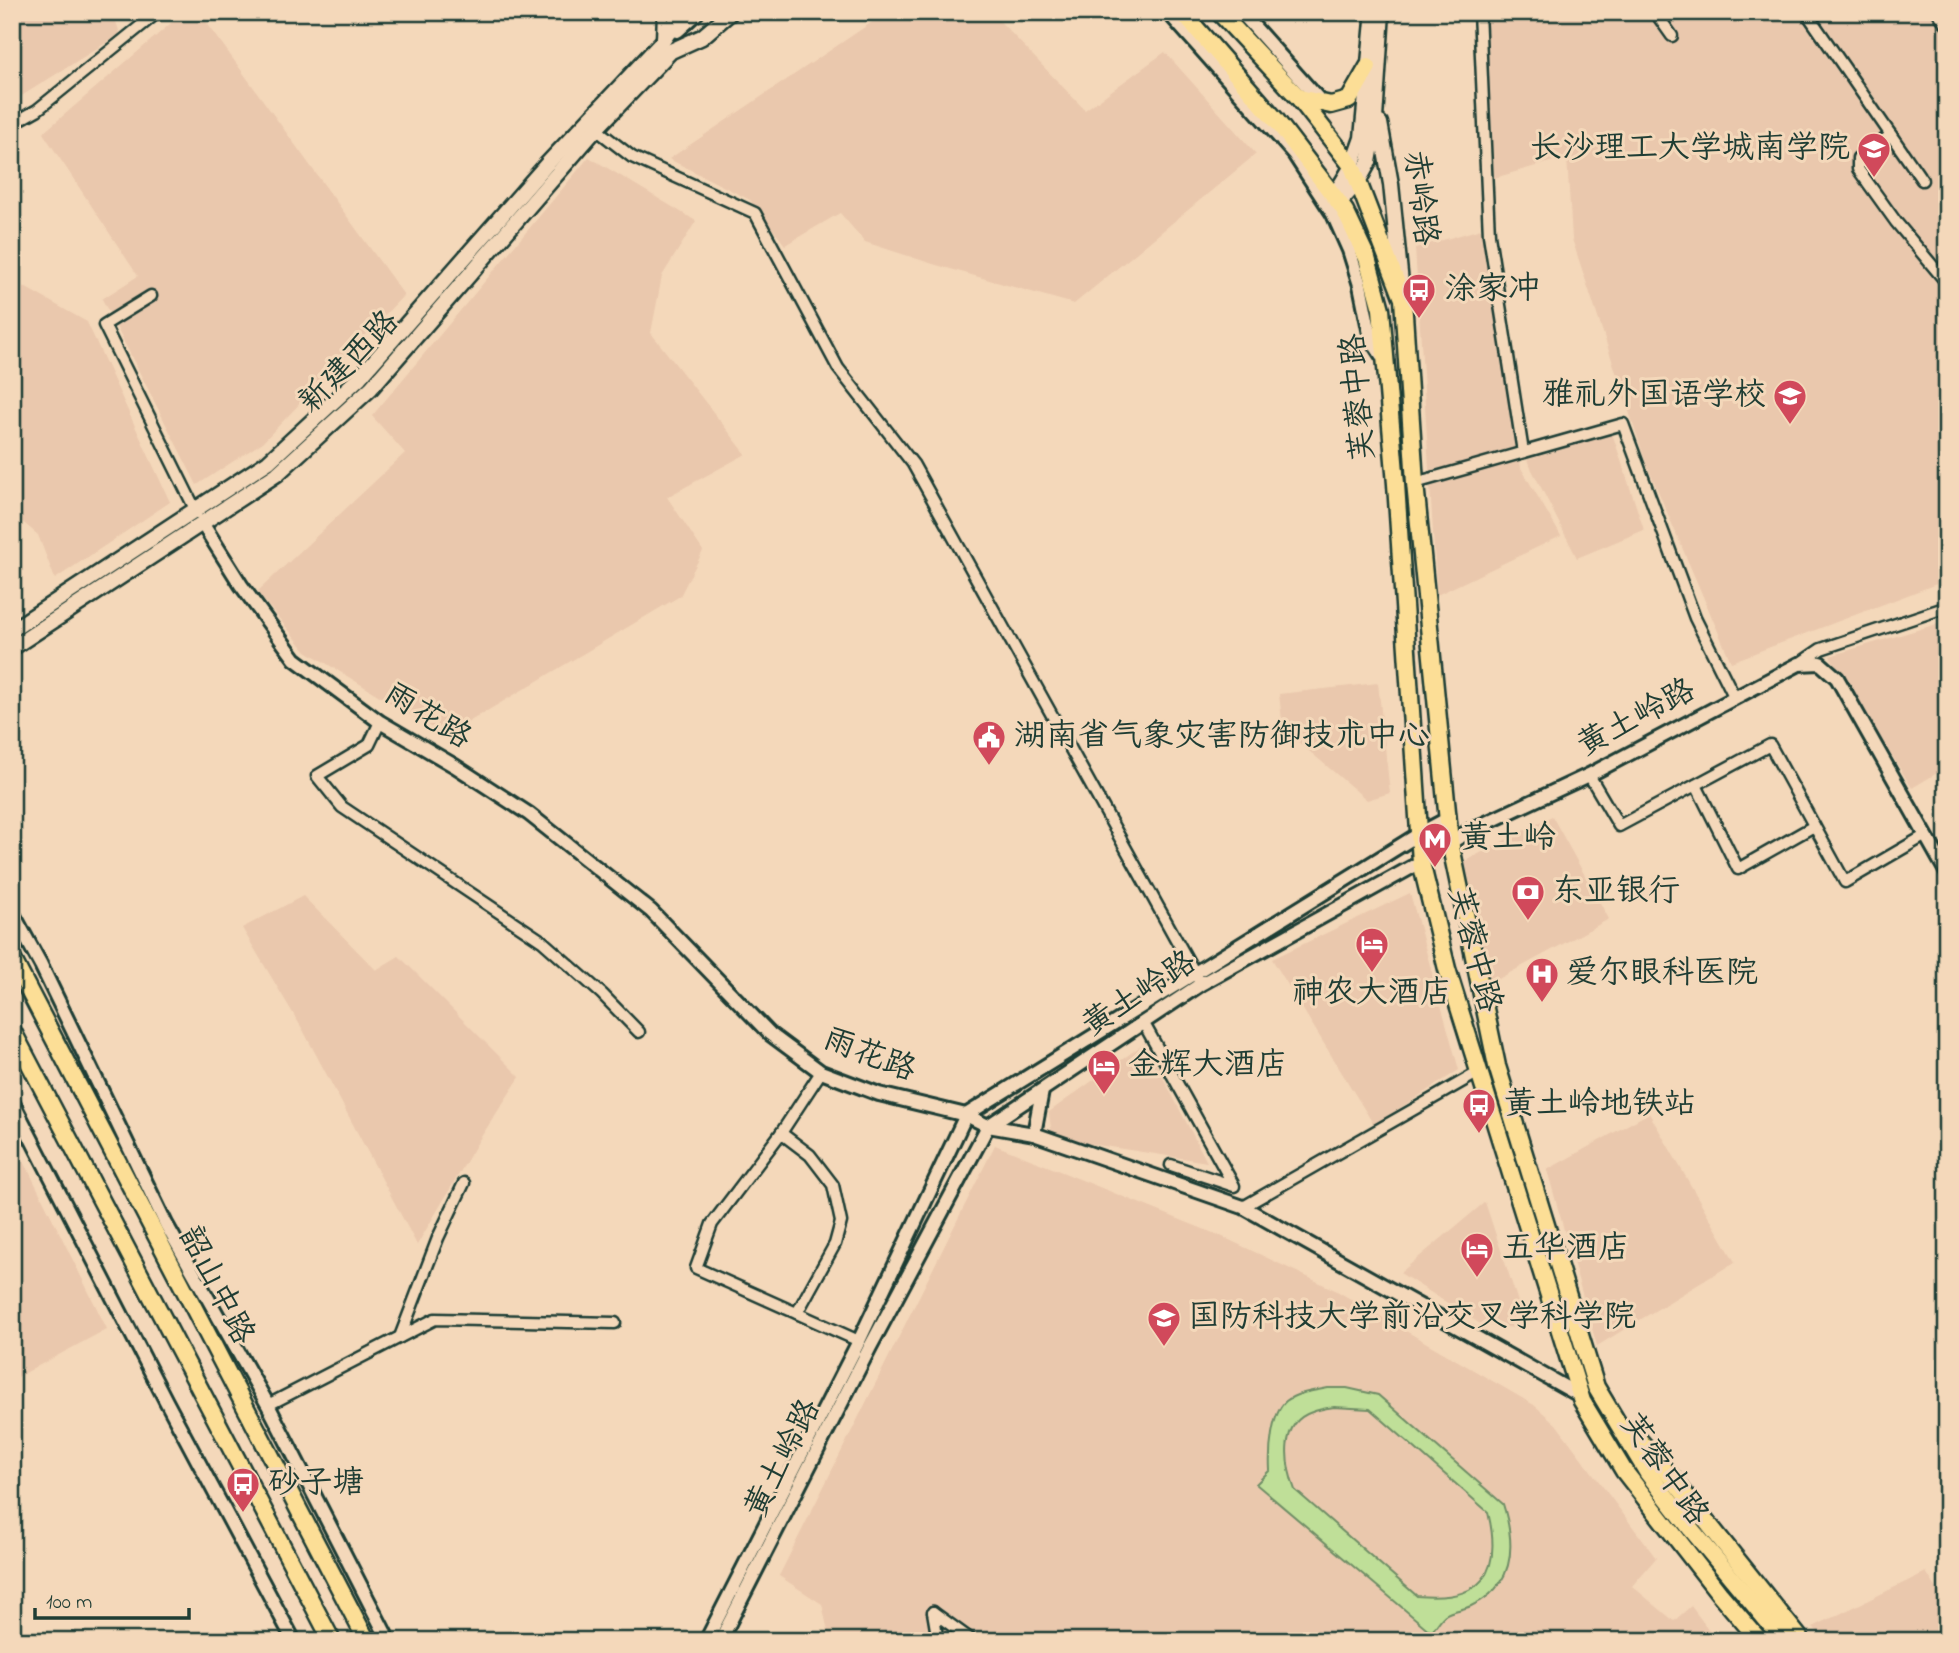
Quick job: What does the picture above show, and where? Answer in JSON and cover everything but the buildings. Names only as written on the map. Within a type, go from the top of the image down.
[{"type":"main road","name":"新建西路","points":[[667,47],[682,12]]},
{"type":"main road","name":"新建西路","points":[[12,648],[277,474],[372,388],[697,12]]},
{"type":"main road","name":"新建西路","points":[[12,630],[268,462],[360,377],[555,155],[667,47],[716,12]]},
{"type":"main road","name":"新建西路","points":[[667,47],[702,37],[731,12]]},
{"type":"main road","name":"芙蓉中路","points":[[1182,12],[1276,120],[1337,199],[1367,258],[1381,309],[1421,862],[1447,970],[1579,1395],[1624,1471],[1760,1641]]},
{"type":"main road","name":"芙蓉中路","points":[[1219,12],[1298,98],[1352,166],[1403,299],[1415,483],[1450,842],[1497,1066],[1597,1387],[1654,1481],[1784,1641]]},
{"type":"main road","name":"赤岭路","points":[[1337,199],[1362,138],[1374,12]]},
{"type":"main road","name":"赤岭路","points":[[1337,199],[1358,182],[1369,162],[1382,12]]},
{"type":"main road","points":[[1298,98],[1331,105],[1349,100],[1367,67]]},
{"type":"main road","name":"赤岭路","points":[[1376,104],[1391,184],[1403,299]]},
{"type":"main road","name":"韶山中路","points":[[12,958],[367,1641]]},
{"type":"main road","name":"韶山中路","points":[[12,1031],[332,1641]]},
{"type":"main road","points":[[1614,1419],[1640,1441],[1664,1468],[1802,1641]]},
{"type":"street","points":[[12,124],[37,110],[158,12]]},
{"type":"street","points":[[663,12],[667,47]]},
{"type":"street","points":[[1168,12],[1293,154],[1327,204],[1349,250],[1364,298],[1371,339],[1385,360]]},
{"type":"street","points":[[1241,12],[1322,103]]},
{"type":"street","points":[[1479,12],[1489,235],[1523,452]]},
{"type":"street","points":[[1655,12],[1672,36]]},
{"type":"street","points":[[1806,12],[1922,180]]},
{"type":"street","points":[[1938,12],[1947,25]]},
{"type":"street","points":[[596,129],[632,157],[755,213],[838,368],[913,464],[1198,979]]},
{"type":"street","points":[[1891,135],[1858,158],[1858,169],[1896,222],[1947,283]]},
{"type":"street","points":[[151,296],[104,325],[202,523]]},
{"type":"street","points":[[1415,483],[1623,424],[1695,618],[1735,698]]},
{"type":"street","name":"雨花路","points":[[202,523],[241,585],[295,659],[380,722],[466,772],[549,830],[650,911],[770,1034],[821,1072],[879,1094],[967,1115],[988,1126],[1034,1134],[1243,1207],[1579,1395]]},
{"type":"street","points":[[1799,664],[1821,649],[1947,607]]},
{"type":"street","points":[[1799,664],[1820,663],[1837,678],[1947,873]]},
{"type":"street","name":"黄土岭路","points":[[720,1641],[864,1359],[988,1126],[1143,1022],[1198,979],[1421,862],[1467,832],[1589,775],[1799,664]]},
{"type":"street","points":[[380,722],[369,745],[317,776],[342,807],[542,941],[602,994],[639,1032]]},
{"type":"street","points":[[1589,775],[1619,825],[1770,745],[1845,882],[1926,835]]},
{"type":"street","points":[[1696,785],[1738,869],[1814,826]]},
{"type":"street","name":"黄土岭路","points":[[706,1641],[859,1341],[967,1115],[1198,979],[1419,834],[1449,818]]},
{"type":"street","points":[[12,912],[41,965],[166,1224],[268,1405],[389,1641]]},
{"type":"street","points":[[1143,1022],[1234,1186],[1171,1165]]},
{"type":"street","points":[[821,1072],[781,1133],[712,1224],[696,1268],[859,1341]]},
{"type":"street","points":[[1243,1207],[1479,1072]]},
{"type":"street","points":[[1034,1134],[1042,1091]]},
{"type":"street","points":[[12,1101],[17,1124],[294,1641]]},
{"type":"street","points":[[781,1133],[810,1155],[833,1185],[841,1222],[835,1244],[797,1312]]},
{"type":"street","points":[[400,1337],[438,1238],[464,1183]]},
{"type":"street","points":[[268,1405],[435,1319],[615,1323]]},
{"type":"street","points":[[938,1641],[933,1612],[973,1641]]},
{"type":"shaded area","points":[[12,12],[113,12],[120,34],[12,102]]},
{"type":"shaded area","points":[[184,12],[199,12],[404,295],[263,442],[197,485],[102,299],[138,276],[43,133]]},
{"type":"shaded area","points":[[887,12],[991,12],[1085,110],[1165,52],[1256,154],[1074,304],[865,242],[840,213],[785,245],[750,200],[669,159]]},
{"type":"shaded area","points":[[1476,12],[1947,12],[1947,580],[1731,662],[1646,463],[1572,239],[1567,157],[1484,181]]},
{"type":"shaded area","points":[[589,157],[696,221],[662,276],[651,333],[746,454],[667,497],[703,551],[680,596],[445,736],[306,651],[257,592],[405,453],[372,416]]},
{"type":"shaded area","points":[[1481,229],[1521,468],[1561,536],[1437,595],[1415,248]]},
{"type":"shaded area","points":[[12,280],[87,322],[170,502],[55,579],[38,535],[12,513]]},
{"type":"shaded area","points":[[1612,433],[1644,530],[1577,558],[1527,460]]},
{"type":"shaded area","points":[[1947,621],[1947,767],[1912,788],[1830,656]]},
{"type":"shaded area","points":[[1378,683],[1390,793],[1367,800],[1283,729],[1279,694]]},
{"type":"shaded area","points":[[1552,816],[1609,919],[1491,983],[1465,861]]},
{"type":"shaded area","points":[[1410,893],[1459,1070],[1374,1125],[1272,959]]},
{"type":"shaded area","points":[[303,896],[376,970],[399,956],[520,1077],[417,1245],[303,1030],[242,928]]},
{"type":"shaded area","points":[[1145,1043],[1207,1162],[1052,1138],[1049,1112]]},
{"type":"shaded area","points":[[1649,1113],[1735,1262],[1597,1346],[1547,1170]]},
{"type":"shaded area","points":[[15,1143],[107,1329],[12,1380],[12,1145]]},
{"type":"shaded area","name":"国防科技大学前沿交叉学科学院","points":[[995,1145],[1223,1237],[1335,1290],[1534,1405],[1556,1424],[1656,1558],[1632,1586],[1674,1621],[1691,1606],[1717,1641],[830,1641],[822,1604],[779,1576]]},
{"type":"shaded area","points":[[1485,1202],[1527,1329],[1482,1325],[1400,1273]]},
{"type":"shaded area","points":[[1926,1572],[1947,1605],[1947,1641],[1827,1641],[1813,1627]]},
{"type":"green space","points":[[1328,1388],[1347,1388],[1378,1395],[1503,1504],[1510,1534],[1509,1563],[1504,1576],[1486,1598],[1445,1615],[1431,1632],[1256,1484],[1270,1470],[1272,1434],[1281,1407],[1296,1396]],"holes":[[[1334,1407],[1370,1409],[1488,1512],[1492,1534],[1489,1568],[1482,1580],[1472,1589],[1439,1597],[1417,1596],[1295,1490],[1287,1457],[1287,1445],[1289,1435],[1301,1417]]]},
{"type":"place","name":"长沙理工大学城南学院","points":[[1874,179]]},
{"type":"place","name":"涂家冲","points":[[1419,320]]},
{"type":"place","name":"雅礼外国语学校","points":[[1790,426]]},
{"type":"place","name":"湖南省气象灾害防御技术中心","points":[[989,767]]},
{"type":"place","name":"黄土岭","points":[[1435,869]]},
{"type":"place","name":"东亚银行","points":[[1528,922]]},
{"type":"place","name":"神农大酒店","points":[[1372,974]]},
{"type":"place","name":"爱尔眼科医院","points":[[1542,1004]]},
{"type":"place","name":"金辉大酒店","points":[[1104,1096]]},
{"type":"place","name":"黄土岭地铁站","points":[[1479,1135]]},
{"type":"place","name":"五华酒店","points":[[1477,1279]]},
{"type":"place","name":"国防科技大学前沿交叉学科学院","points":[[1164,1348]]},
{"type":"place","name":"砂子塘","points":[[243,1514]]}]
